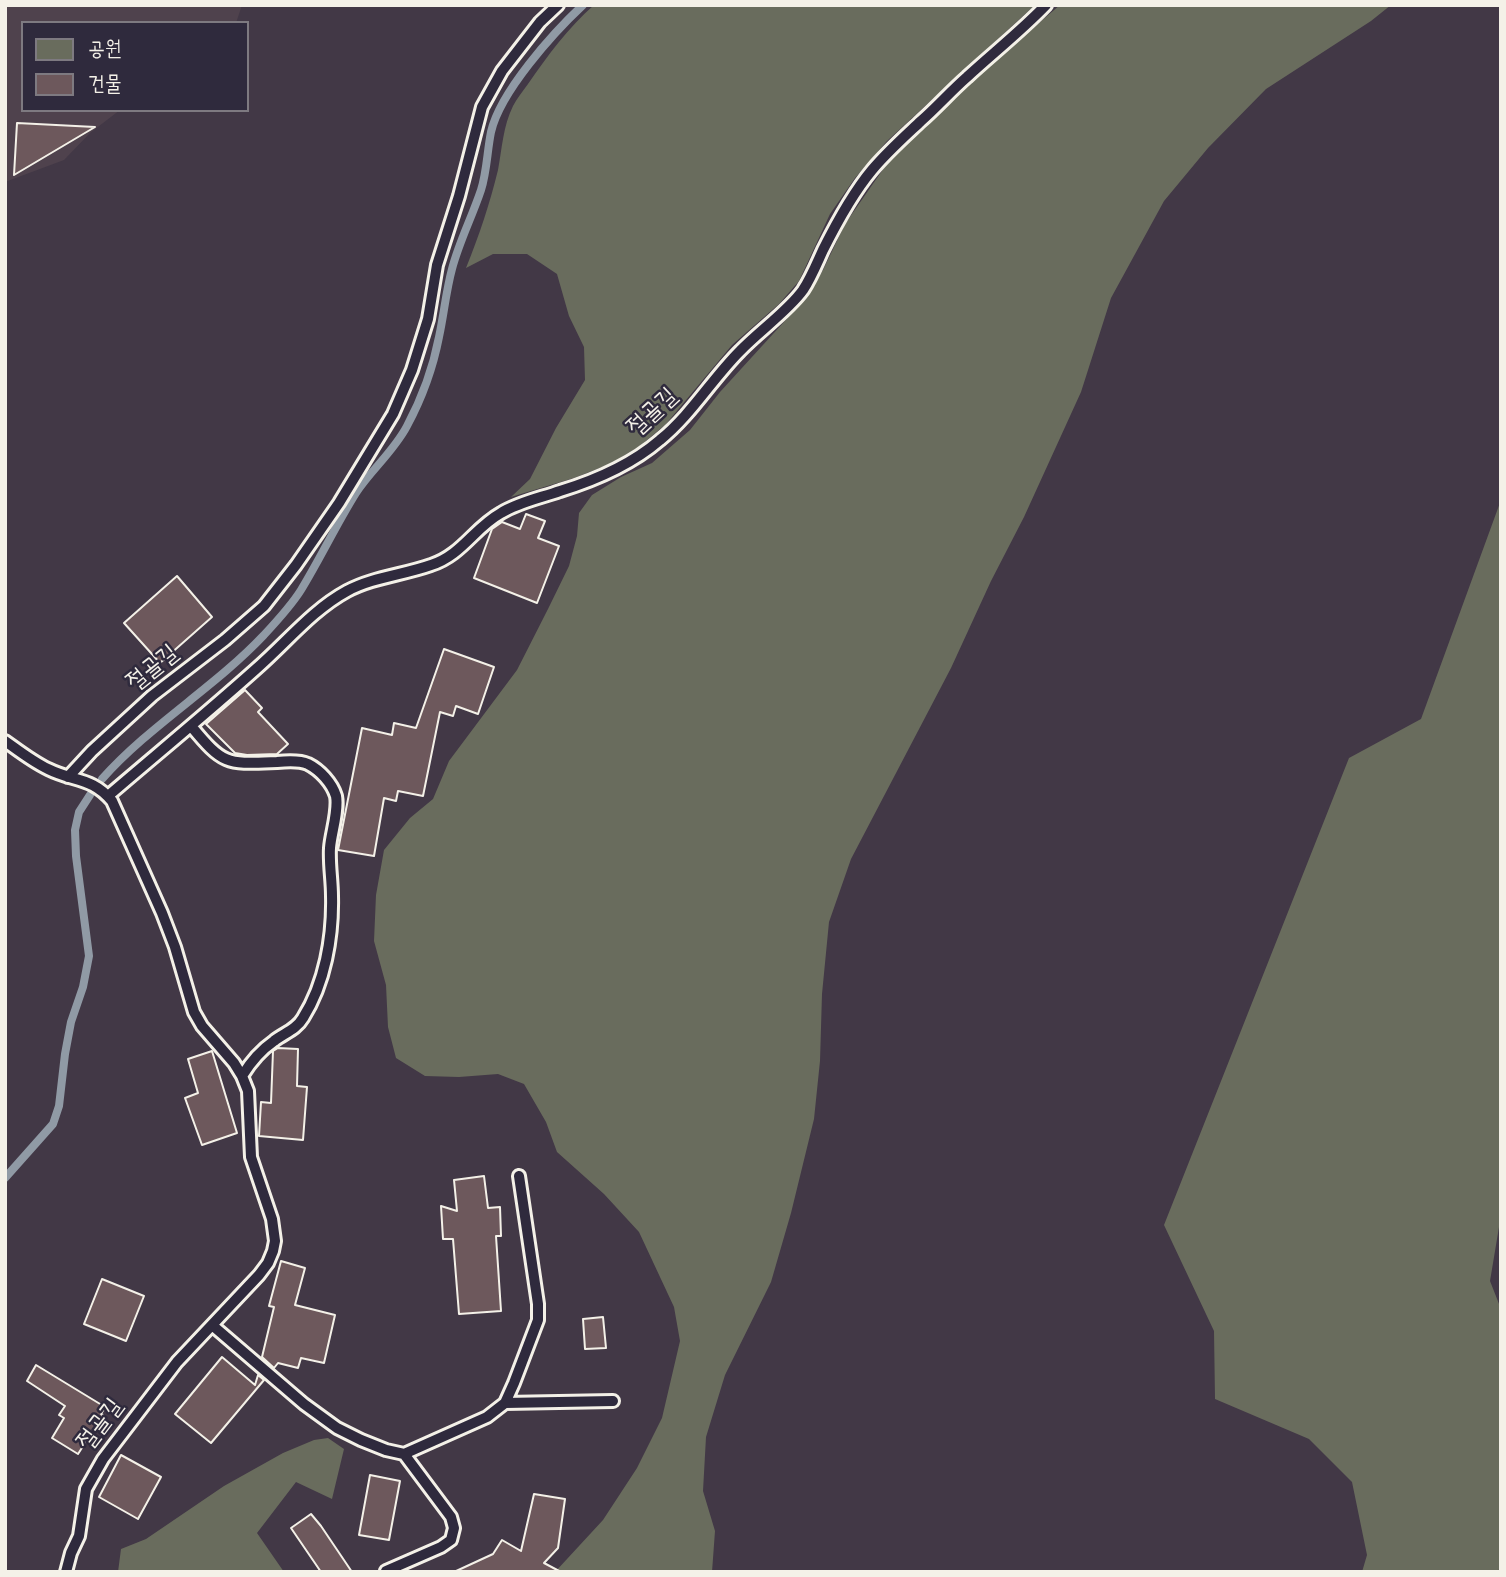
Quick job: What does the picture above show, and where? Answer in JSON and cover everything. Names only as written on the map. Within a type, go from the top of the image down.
[{"type":"lane","name":"절골길","points":[[68,777],[152,696],[264,606],[339,503],[393,414],[412,370],[428,319],[437,265],[459,196],[482,107],[502,71],[540,22],[558,5]]},
{"type":"lane","name":"절골길","points":[[66,1572],[79,1536],[86,1489],[103,1458],[177,1362],[259,1275],[274,1251],[275,1241],[272,1219],[251,1157],[248,1099],[242,1076],[194,1012],[162,913],[119,813],[108,796],[268,659],[301,626],[344,592],[448,558],[499,514],[517,505],[583,484],[641,456],[664,438],[737,354],[803,290],[840,217],[873,169],[892,148],[1046,5]]},
{"type":"lane","points":[[191,726],[221,758],[234,763],[306,763],[328,781],[336,796],[330,849],[332,896],[328,949],[314,996],[301,1021],[264,1049],[242,1076]]},
{"type":"lane","points":[[5,741],[47,769],[94,785],[108,796]]},
{"type":"lane","points":[[404,1454],[487,1417],[505,1404],[514,1383],[538,1320],[519,1176]]},
{"type":"lane","points":[[212,1325],[304,1404],[337,1428],[374,1445],[404,1454],[451,1517],[454,1528],[452,1539],[441,1547],[386,1571]]},
{"type":"lane","points":[[505,1404],[613,1401]]},
{"type":"shaded area","points":[[5,5],[242,5],[237,21],[21,21],[21,112],[117,112],[90,133],[64,160],[5,182]]},
{"type":"green space","points":[[594,5],[1035,5],[887,141],[855,178],[830,214],[799,281],[779,304],[732,345],[666,424],[640,446],[610,464],[511,497],[530,479],[585,380],[584,347],[569,316],[557,274],[527,254],[493,254],[466,268],[491,195],[513,106],[559,42]]},
{"type":"green space","points":[[1060,5],[1391,5],[1371,21],[1266,89],[1208,148],[1164,201],[1111,298],[1081,392],[1024,517],[951,668],[851,859],[829,922],[814,1119],[791,1213],[771,1282],[725,1375],[706,1437],[703,1491],[715,1531],[712,1572],[555,1572],[603,1520],[637,1468],[662,1418],[680,1341],[674,1307],[639,1232],[604,1194],[557,1152],[546,1122],[524,1084],[498,1074],[425,1076],[396,1058],[388,1027],[386,985],[374,941],[376,895],[384,850],[410,818],[433,799],[449,761],[517,670],[569,566],[577,536],[579,513],[592,495],[621,477],[652,463],[690,430],[720,392],[804,300],[823,270],[845,224],[893,155],[975,77]]},
{"type":"green space","points":[[1501,500],[1501,1215],[1490,1281],[1501,1309],[1501,1564],[1498,1572],[1362,1572],[1367,1555],[1352,1482],[1309,1439],[1215,1399],[1214,1331],[1164,1225],[1349,758],[1421,719]]},
{"type":"green space","points":[[328,1438],[344,1449],[332,1499],[296,1482],[257,1533],[284,1572],[118,1572],[121,1549],[146,1539],[224,1486],[283,1453],[314,1440]]},
{"type":"building","points":[[17,123],[95,127],[14,175]]},
{"type":"building","points":[[526,514],[545,521],[538,538],[559,546],[537,603],[474,578],[492,529],[502,522],[520,529]]},
{"type":"building","points":[[177,576],[212,617],[160,663],[124,623]]},
{"type":"building","points":[[444,649],[494,667],[478,714],[456,706],[453,716],[440,712],[423,796],[398,791],[396,801],[384,798],[374,856],[338,850],[362,728],[392,735],[394,723],[416,728]]},
{"type":"building","points":[[245,690],[262,708],[258,712],[288,744],[277,754],[235,753],[206,724]]},
{"type":"building","points":[[278,1048],[298,1049],[297,1086],[307,1087],[303,1140],[259,1136],[261,1102],[271,1103],[273,1051]]},
{"type":"building","points":[[212,1051],[237,1133],[202,1145],[185,1098],[198,1093],[188,1059]]},
{"type":"building","points":[[484,1176],[488,1208],[500,1207],[501,1236],[496,1236],[501,1311],[459,1314],[453,1239],[443,1239],[441,1206],[457,1211],[454,1180]]},
{"type":"building","points":[[281,1261],[305,1268],[295,1305],[335,1315],[324,1363],[301,1358],[298,1368],[278,1363],[274,1368],[262,1357],[274,1307],[269,1306]]},
{"type":"building","points":[[102,1279],[144,1296],[126,1341],[84,1324]]},
{"type":"building","points":[[603,1317],[606,1348],[585,1349],[583,1319]]},
{"type":"building","points":[[222,1357],[255,1385],[258,1375],[264,1380],[211,1443],[175,1414]]},
{"type":"building","points":[[36,1365],[105,1407],[101,1414],[103,1415],[78,1454],[52,1438],[64,1418],[59,1415],[65,1406],[27,1381]]},
{"type":"building","points":[[121,1455],[161,1477],[138,1519],[99,1497]]},
{"type":"building","points":[[370,1475],[400,1481],[389,1540],[359,1535]]},
{"type":"building","points":[[534,1494],[565,1499],[558,1548],[544,1563],[561,1572],[454,1572],[493,1554],[502,1540],[521,1551]]},
{"type":"building","points":[[311,1514],[352,1572],[321,1572],[291,1528]]},
{"type":"waterway","points":[[102,779],[141,741],[245,654],[279,619],[301,590],[356,493],[402,435],[422,394],[434,360],[452,269],[481,190],[496,116],[529,64],[583,5]]},
{"type":"waterway","points":[[5,1178],[53,1124],[59,1106],[71,1022],[83,987],[89,956],[75,830],[79,812],[90,795]]}]
